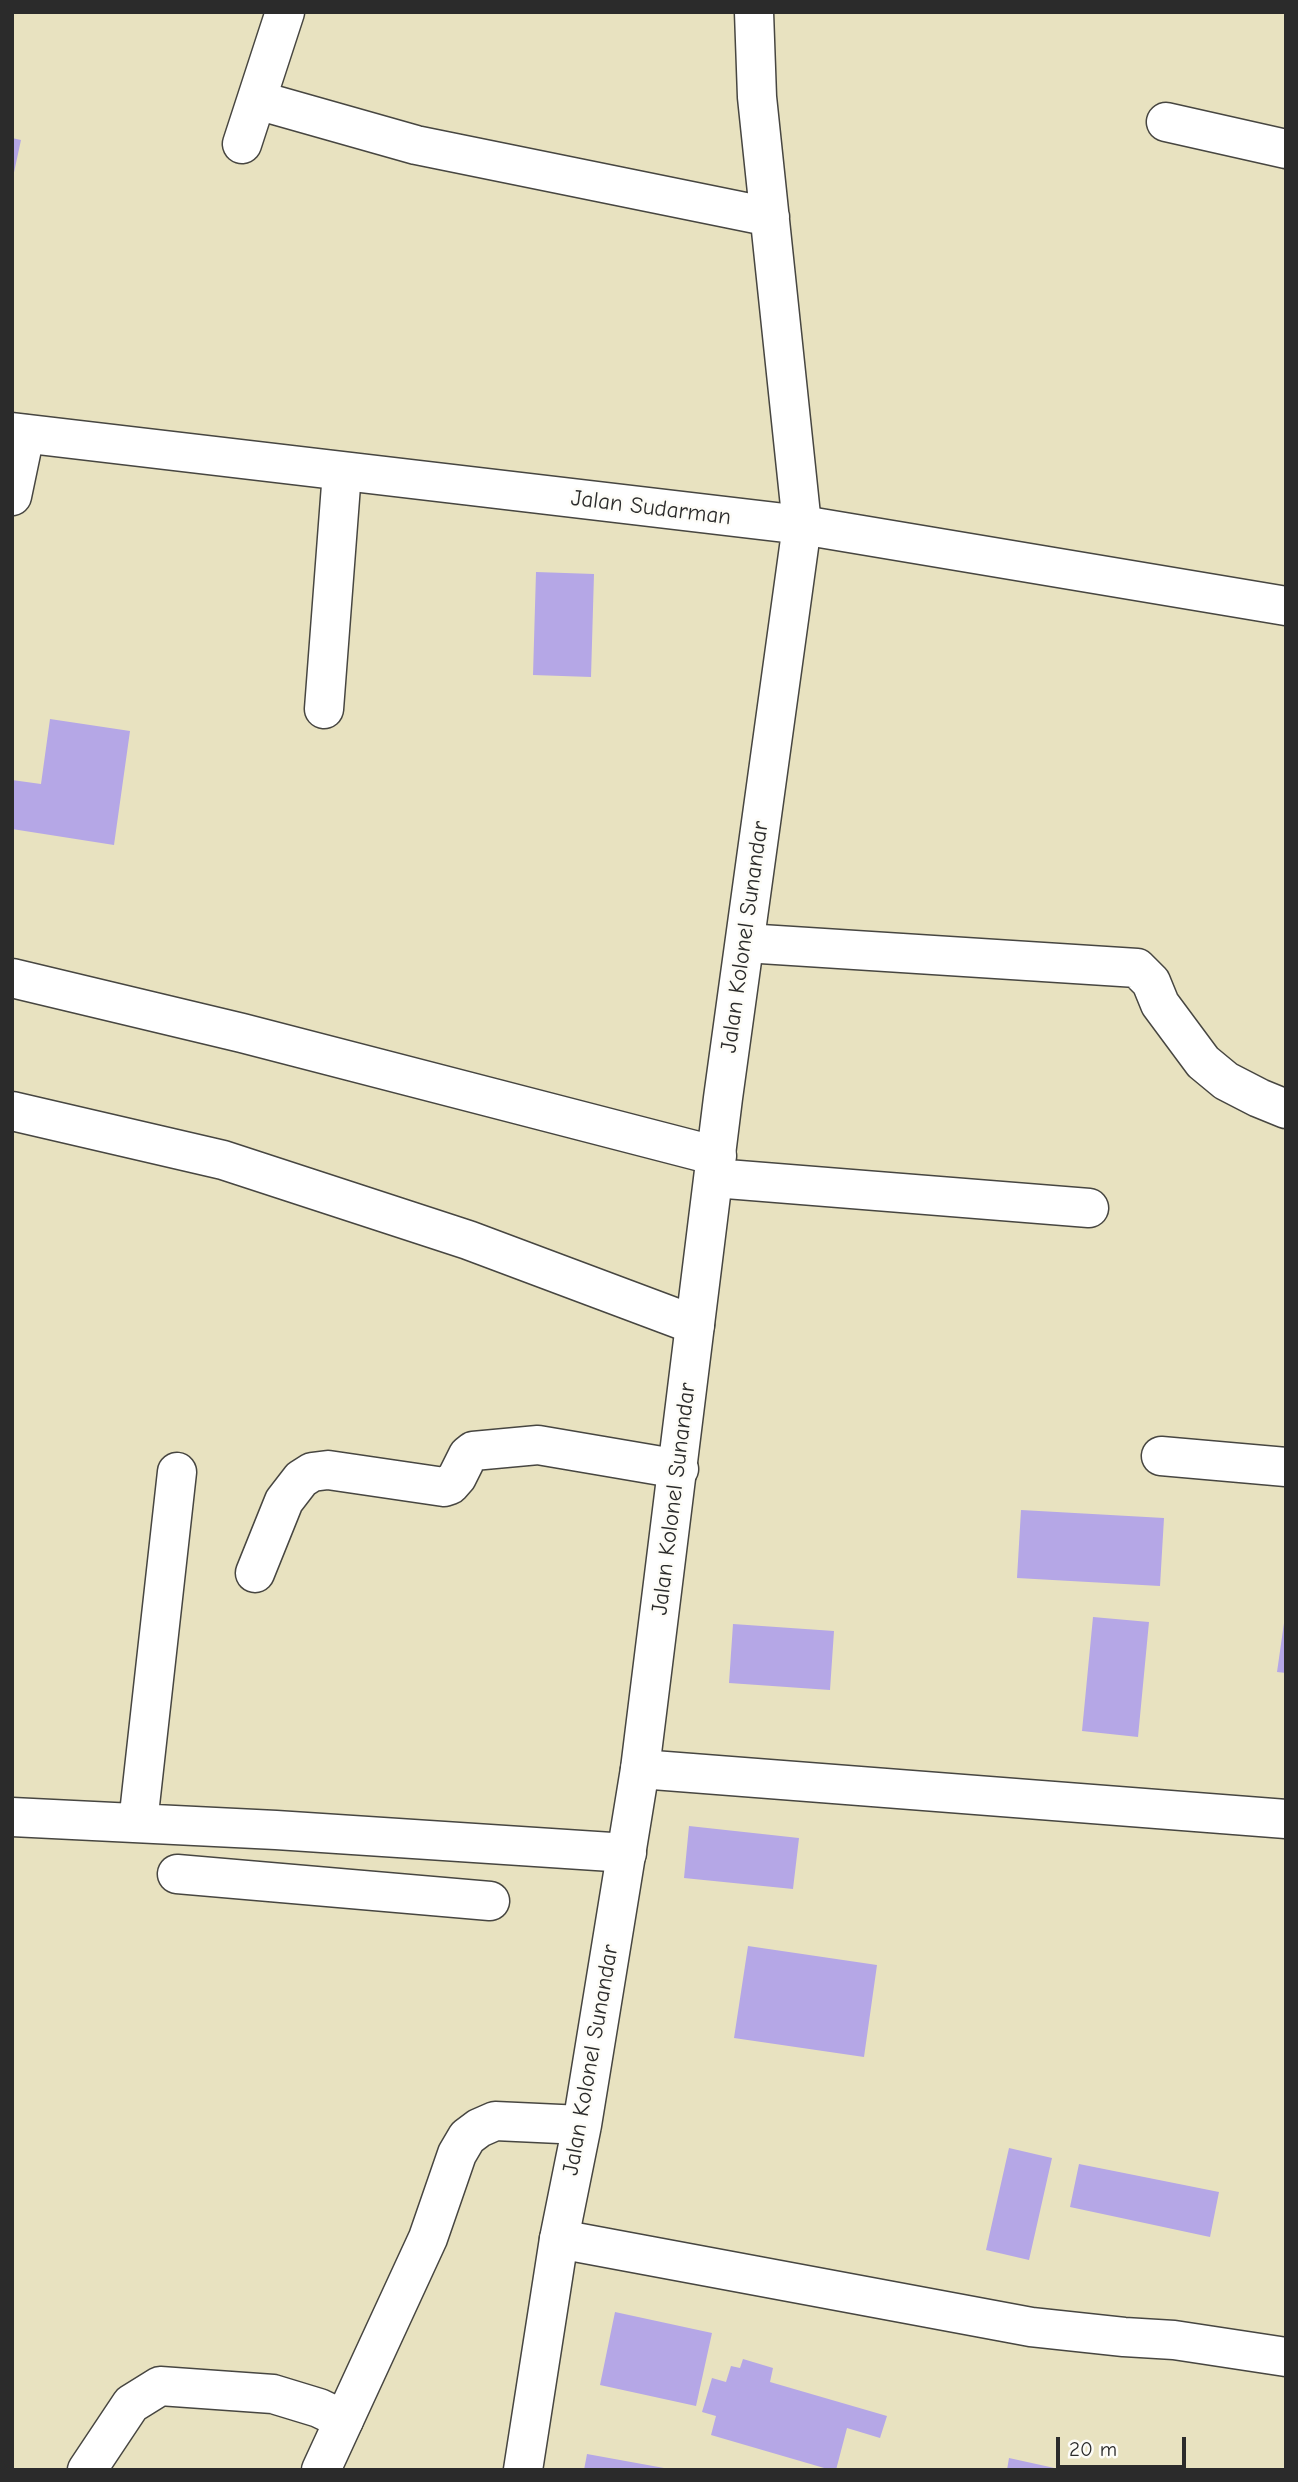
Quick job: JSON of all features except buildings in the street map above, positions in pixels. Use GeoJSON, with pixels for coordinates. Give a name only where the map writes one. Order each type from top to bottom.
{"type":"FeatureCollection","features":[{"type":"Feature","properties":{"kind":"street"},"geometry":{"type":"LineString","coordinates":[[242,144],[285,12]]}},
{"type":"Feature","properties":{"kind":"street","name":"Jalan Kolonel Sunandar"},"geometry":{"type":"LineString","coordinates":[[523,2470],[559,2239],[582,2125],[640,1769],[715,1167],[802,525],[757,97],[754,12]]}},
{"type":"Feature","properties":{"kind":"street"},"geometry":{"type":"LineString","coordinates":[[257,100],[416,145],[770,217]]}},
{"type":"Feature","properties":{"kind":"street"},"geometry":{"type":"LineString","coordinates":[[1166,122],[1286,149]]}},
{"type":"Feature","properties":{"kind":"street"},"geometry":{"type":"LineString","coordinates":[[12,496],[19,433]]}},
{"type":"Feature","properties":{"kind":"street","name":"Jalan Sudarman"},"geometry":{"type":"LineString","coordinates":[[19,433],[802,525],[1286,606]]}},
{"type":"Feature","properties":{"kind":"street"},"geometry":{"type":"LineString","coordinates":[[324,709],[342,472]]}},
{"type":"Feature","properties":{"kind":"street"},"geometry":{"type":"LineString","coordinates":[[745,943],[1137,968],[1151,982],[1160,1004],[1203,1062],[1226,1081],[1286,1108]]}},
{"type":"Feature","properties":{"kind":"street"},"geometry":{"type":"LineString","coordinates":[[12,978],[242,1033],[715,1167],[1089,1208]]}},
{"type":"Feature","properties":{"kind":"street"},"geometry":{"type":"LineString","coordinates":[[12,1111],[223,1160],[468,1240],[695,1325]]}},
{"type":"Feature","properties":{"kind":"street"},"geometry":{"type":"LineString","coordinates":[[255,1573],[284,1501],[301,1479],[312,1472],[328,1470],[444,1487],[457,1477],[468,1455],[473,1451],[538,1445],[678,1469]]}},
{"type":"Feature","properties":{"kind":"street"},"geometry":{"type":"LineString","coordinates":[[1161,1456],[1286,1466]]}},
{"type":"Feature","properties":{"kind":"street"},"geometry":{"type":"LineString","coordinates":[[138,1823],[177,1472]]}},
{"type":"Feature","properties":{"kind":"street"},"geometry":{"type":"LineString","coordinates":[[640,1769],[1286,1819]]}},
{"type":"Feature","properties":{"kind":"street"},"geometry":{"type":"LineString","coordinates":[[12,1817],[247,1828],[627,1853]]}},
{"type":"Feature","properties":{"kind":"street"},"geometry":{"type":"LineString","coordinates":[[245,1879],[247,1828]]}},
{"type":"Feature","properties":{"kind":"street"},"geometry":{"type":"LineString","coordinates":[[177,1874],[490,1901]]}},
{"type":"Feature","properties":{"kind":"street"},"geometry":{"type":"LineString","coordinates":[[321,2470],[428,2238],[457,2154],[467,2137],[495,2121],[582,2125]]}},
{"type":"Feature","properties":{"kind":"street"},"geometry":{"type":"LineString","coordinates":[[559,2239],[1031,2327],[1174,2340],[1286,2357]]}},
{"type":"Feature","properties":{"kind":"street"},"geometry":{"type":"LineString","coordinates":[[87,2470],[131,2404],[160,2386],[273,2394],[319,2408],[344,2420]]}}]}
